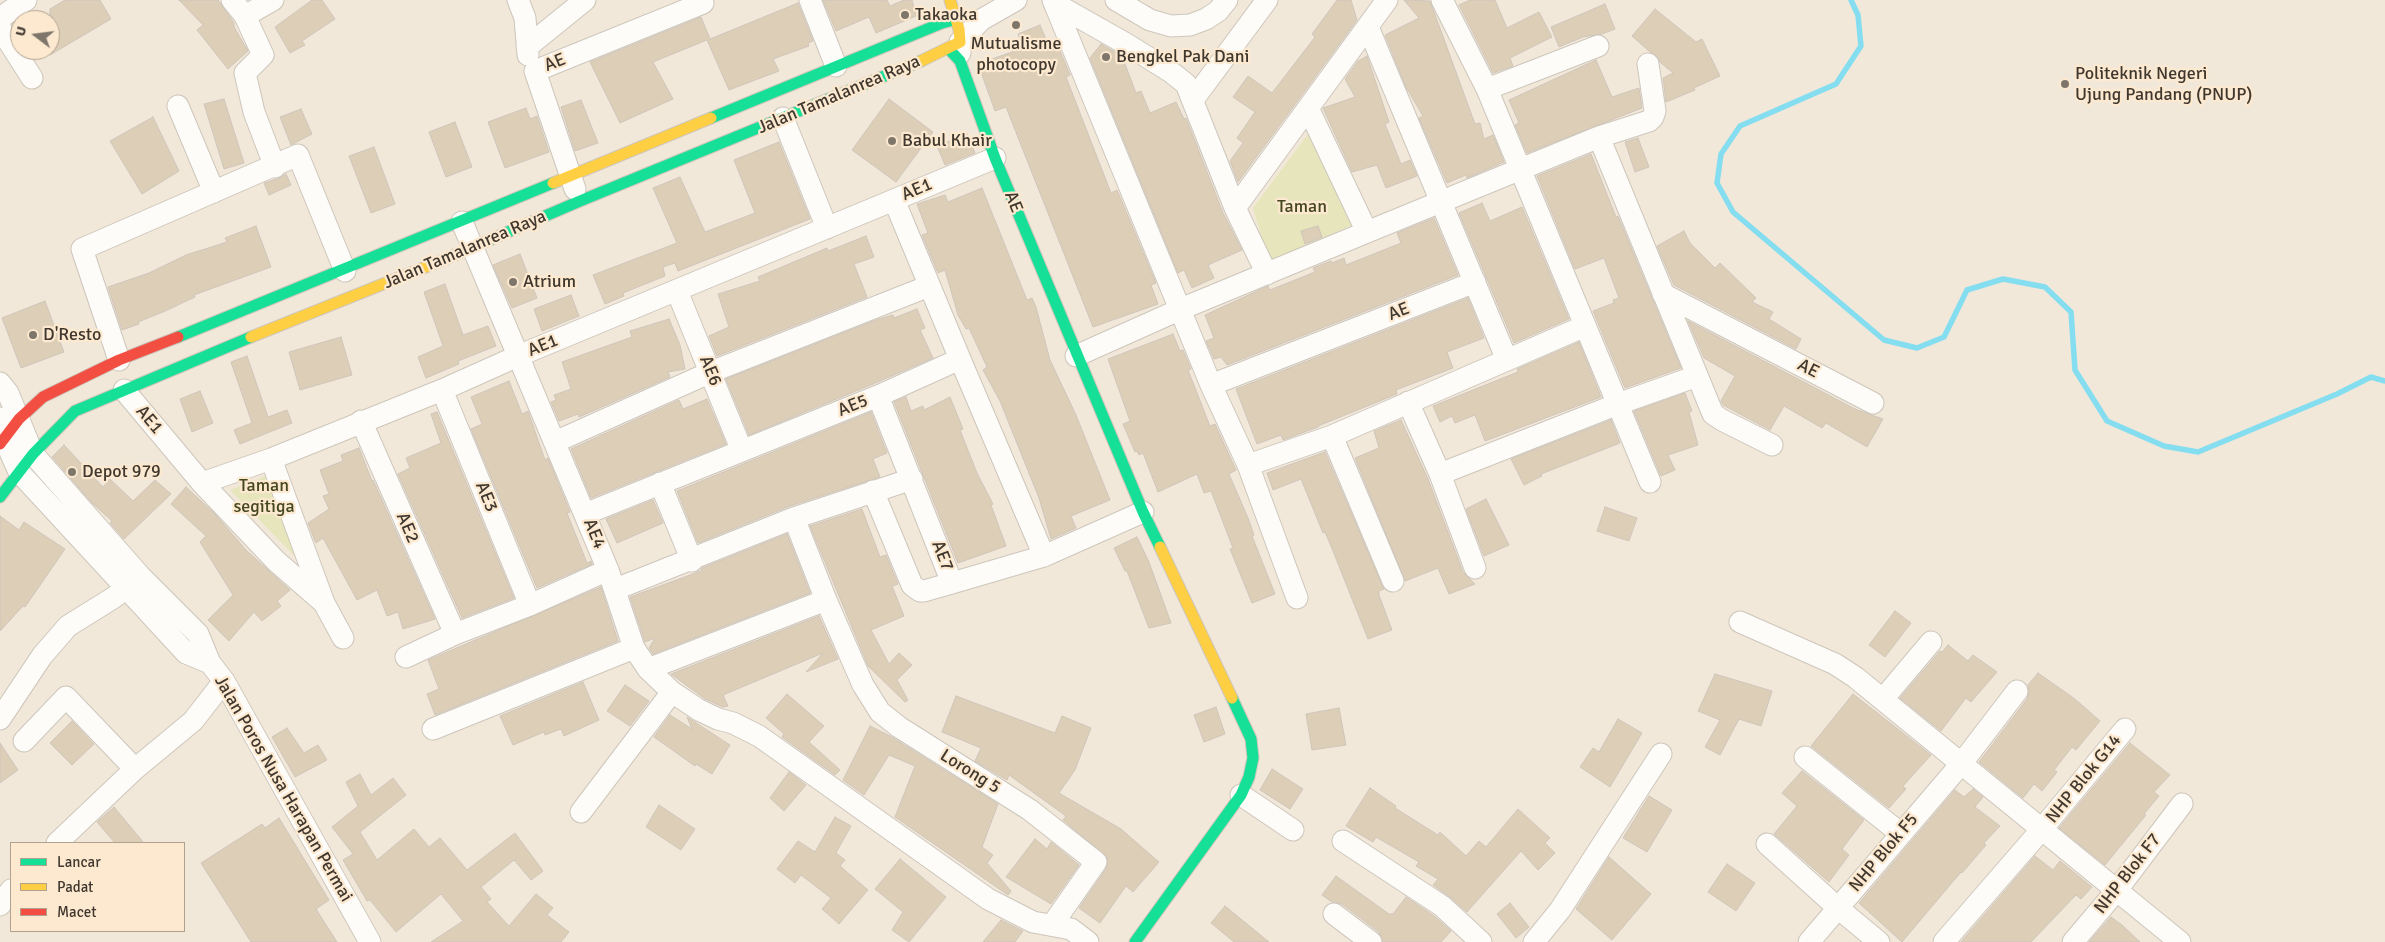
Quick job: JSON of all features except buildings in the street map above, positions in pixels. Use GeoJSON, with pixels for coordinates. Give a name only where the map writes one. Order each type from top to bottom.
{"type":"FeatureCollection","features":[{"type":"Feature","properties":{"kind":"main road","name":"Jalan Tamalanrea Raya"},"geometry":{"type":"LineString","coordinates":[[6,430],[43,397],[119,360],[160,346],[345,271],[836,66],[950,31]]}},
{"type":"Feature","properties":{"kind":"main road","name":"Jalan Tamalanrea Raya"},"geometry":{"type":"LineString","coordinates":[[0,498],[33,454],[75,411],[474,248],[580,201],[783,118],[950,31]]}},
{"type":"Feature","properties":{"kind":"main road","name":"AE"},"geometry":{"type":"LineString","coordinates":[[950,31],[995,158],[1076,356],[1143,512],[1251,739],[1253,758],[1249,776],[1241,795],[1135,942]]}},
{"type":"Feature","properties":{"kind":"street"},"geometry":{"type":"LineString","coordinates":[[0,18],[26,0]]}},
{"type":"Feature","properties":{"kind":"street"},"geometry":{"type":"LineString","coordinates":[[273,0],[239,8],[262,55],[245,73],[248,91],[275,167]]}},
{"type":"Feature","properties":{"kind":"street"},"geometry":{"type":"LineString","coordinates":[[518,0],[526,18],[527,47],[534,71]]}},
{"type":"Feature","properties":{"kind":"street"},"geometry":{"type":"LineString","coordinates":[[527,47],[585,0]]}},
{"type":"Feature","properties":{"kind":"street"},"geometry":{"type":"LineString","coordinates":[[810,0],[836,66]]}},
{"type":"Feature","properties":{"kind":"street"},"geometry":{"type":"LineString","coordinates":[[950,31],[981,20],[1016,0]]}},
{"type":"Feature","properties":{"kind":"street"},"geometry":{"type":"LineString","coordinates":[[1116,0],[1150,20],[1171,26],[1190,25],[1206,18],[1218,11],[1227,0]]}},
{"type":"Feature","properties":{"kind":"street"},"geometry":{"type":"LineString","coordinates":[[1193,100],[1267,0]]}},
{"type":"Feature","properties":{"kind":"street"},"geometry":{"type":"LineString","coordinates":[[1235,208],[1387,0]]}},
{"type":"Feature","properties":{"kind":"street"},"geometry":{"type":"LineString","coordinates":[[1442,0],[1487,89],[1650,482]]}},
{"type":"Feature","properties":{"kind":"street"},"geometry":{"type":"LineString","coordinates":[[1054,1],[1171,72],[1186,84],[1235,208],[1267,274]]}},
{"type":"Feature","properties":{"kind":"street"},"geometry":{"type":"LineString","coordinates":[[1054,1],[1211,385],[1248,465],[1297,598]]}},
{"type":"Feature","properties":{"kind":"street","name":"AE"},"geometry":{"type":"LineString","coordinates":[[580,201],[534,71],[702,2]]}},
{"type":"Feature","properties":{"kind":"street"},"geometry":{"type":"LineString","coordinates":[[1368,27],[1507,360]]}},
{"type":"Feature","properties":{"kind":"street"},"geometry":{"type":"LineString","coordinates":[[0,28],[32,78]]}},
{"type":"Feature","properties":{"kind":"street"},"geometry":{"type":"LineString","coordinates":[[1487,89],[1598,46]]}},
{"type":"Feature","properties":{"kind":"street"},"geometry":{"type":"LineString","coordinates":[[1076,356],[1181,309],[1367,232],[1521,171],[1599,137],[1649,121],[1653,117],[1655,110],[1648,64]]}},
{"type":"Feature","properties":{"kind":"street"},"geometry":{"type":"LineString","coordinates":[[178,106],[214,192]]}},
{"type":"Feature","properties":{"kind":"street"},"geometry":{"type":"LineString","coordinates":[[1308,108],[1367,232]]}},
{"type":"Feature","properties":{"kind":"street"},"geometry":{"type":"LineString","coordinates":[[783,118],[828,228]]}},
{"type":"Feature","properties":{"kind":"street"},"geometry":{"type":"LineString","coordinates":[[1599,137],[1697,376],[1716,417],[1772,445]]}},
{"type":"Feature","properties":{"kind":"street"},"geometry":{"type":"LineString","coordinates":[[119,360],[82,249],[298,156],[345,271]]}},
{"type":"Feature","properties":{"kind":"street","name":"AE1"},"geometry":{"type":"LineString","coordinates":[[124,390],[202,483],[270,459],[442,390],[518,356],[995,158]]}},
{"type":"Feature","properties":{"kind":"street"},"geometry":{"type":"LineString","coordinates":[[894,200],[1044,556]]}},
{"type":"Feature","properties":{"kind":"street","name":"AE4"},"geometry":{"type":"LineString","coordinates":[[462,222],[586,514],[616,590],[634,648],[648,669],[672,692],[699,710],[718,719],[733,722],[760,736],[988,899],[1023,918],[1071,929],[1088,942]]}},
{"type":"Feature","properties":{"kind":"street","name":"AE"},"geometry":{"type":"LineString","coordinates":[[1211,385],[1475,282]]}},
{"type":"Feature","properties":{"kind":"street"},"geometry":{"type":"LineString","coordinates":[[555,442],[711,372],[929,286]]}},
{"type":"Feature","properties":{"kind":"street","name":"AE6"},"geometry":{"type":"LineString","coordinates":[[677,291],[742,451]]}},
{"type":"Feature","properties":{"kind":"street","name":"AE"},"geometry":{"type":"LineString","coordinates":[[1664,294],[1873,403]]}},
{"type":"Feature","properties":{"kind":"street"},"geometry":{"type":"LineString","coordinates":[[1248,465],[1332,436],[1585,326]]}},
{"type":"Feature","properties":{"kind":"street","name":"AE5"},"geometry":{"type":"LineString","coordinates":[[586,514],[878,396],[960,359]]}},
{"type":"Feature","properties":{"kind":"street"},"geometry":{"type":"LineString","coordinates":[[1440,474],[1618,404],[1697,376]]}},
{"type":"Feature","properties":{"kind":"street"},"geometry":{"type":"LineString","coordinates":[[0,383],[8,393],[6,430],[33,454],[134,583],[68,626],[42,656],[0,719]]}},
{"type":"Feature","properties":{"kind":"street","name":"AE3"},"geometry":{"type":"LineString","coordinates":[[442,390],[530,605]]}},
{"type":"Feature","properties":{"kind":"street","name":"AE7"},"geometry":{"type":"LineString","coordinates":[[878,396],[952,583],[1044,556],[1143,512]]}},
{"type":"Feature","properties":{"kind":"street"},"geometry":{"type":"LineString","coordinates":[[1408,402],[1440,474],[1474,568]]}},
{"type":"Feature","properties":{"kind":"street","name":"AE2"},"geometry":{"type":"LineString","coordinates":[[361,421],[455,634]]}},
{"type":"Feature","properties":{"kind":"street","name":"Jalan Poros Nusa Harapan Permai"},"geometry":{"type":"LineString","coordinates":[[6,430],[19,472],[134,583],[186,653],[210,663],[224,682],[370,942]]}},
{"type":"Feature","properties":{"kind":"street"},"geometry":{"type":"LineString","coordinates":[[1332,436],[1393,581]]}},
{"type":"Feature","properties":{"kind":"street"},"geometry":{"type":"LineString","coordinates":[[270,459],[324,603],[343,638]]}},
{"type":"Feature","properties":{"kind":"street"},"geometry":{"type":"LineString","coordinates":[[616,590],[692,561],[794,518],[912,479]]}},
{"type":"Feature","properties":{"kind":"street"},"geometry":{"type":"LineString","coordinates":[[202,483],[276,560],[324,603]]}},
{"type":"Feature","properties":{"kind":"street"},"geometry":{"type":"LineString","coordinates":[[660,484],[692,561]]}},
{"type":"Feature","properties":{"kind":"street"},"geometry":{"type":"LineString","coordinates":[[873,491],[912,585],[920,591],[924,591],[952,583]]}},
{"type":"Feature","properties":{"kind":"street"},"geometry":{"type":"LineString","coordinates":[[648,669],[826,600],[794,518]]}},
{"type":"Feature","properties":{"kind":"street"},"geometry":{"type":"LineString","coordinates":[[406,657],[455,634],[530,605],[608,570]]}},
{"type":"Feature","properties":{"kind":"street","name":"Lorong 5"},"geometry":{"type":"LineString","coordinates":[[826,600],[863,685],[880,712],[899,727],[1030,810],[1096,862],[1052,925]]}},
{"type":"Feature","properties":{"kind":"street"},"geometry":{"type":"LineString","coordinates":[[1740,622],[1835,664],[1883,699],[1960,764],[2180,942]]}},
{"type":"Feature","properties":{"kind":"street"},"geometry":{"type":"LineString","coordinates":[[1883,699],[1931,642]]}},
{"type":"Feature","properties":{"kind":"street"},"geometry":{"type":"LineString","coordinates":[[433,729],[634,648]]}},
{"type":"Feature","properties":{"kind":"street"},"geometry":{"type":"LineString","coordinates":[[57,842],[135,768],[193,720],[224,682]]}},
{"type":"Feature","properties":{"kind":"street","name":"NHP Blok F5"},"geometry":{"type":"LineString","coordinates":[[1809,942],[1960,764],[2017,691]]}},
{"type":"Feature","properties":{"kind":"street"},"geometry":{"type":"LineString","coordinates":[[581,812],[672,692]]}},
{"type":"Feature","properties":{"kind":"street"},"geometry":{"type":"LineString","coordinates":[[24,741],[66,697],[135,768]]}},
{"type":"Feature","properties":{"kind":"street","name":"NHP Blok G14"},"geometry":{"type":"LineString","coordinates":[[2042,829],[2125,729]]}},
{"type":"Feature","properties":{"kind":"street"},"geometry":{"type":"LineString","coordinates":[[1534,942],[1560,910],[1661,754]]}},
{"type":"Feature","properties":{"kind":"street"},"geometry":{"type":"LineString","coordinates":[[1805,757],[1900,834]]}},
{"type":"Feature","properties":{"kind":"street"},"geometry":{"type":"LineString","coordinates":[[1241,795],[1293,830]]}},
{"type":"Feature","properties":{"kind":"street","name":"NHP Blok F7"},"geometry":{"type":"LineString","coordinates":[[2073,942],[2117,890],[2182,804]]}},
{"type":"Feature","properties":{"kind":"street"},"geometry":{"type":"LineString","coordinates":[[1944,942],[2042,829]]}},
{"type":"Feature","properties":{"kind":"street"},"geometry":{"type":"LineString","coordinates":[[1344,841],[1442,906],[1482,942]]}},
{"type":"Feature","properties":{"kind":"street"},"geometry":{"type":"LineString","coordinates":[[1767,844],[1879,942]]}},
{"type":"Feature","properties":{"kind":"street"},"geometry":{"type":"LineString","coordinates":[[0,906],[10,891]]}},
{"type":"Feature","properties":{"kind":"street"},"geometry":{"type":"LineString","coordinates":[[1334,914],[1371,942]]}},
{"type":"Feature","properties":{"kind":"green space","name":"Taman"},"geometry":{"type":"Polygon","coordinates":[[[1311,130],[1352,225],[1269,263],[1253,208],[1311,130]]]}},
{"type":"Feature","properties":{"kind":"green space","name":"Taman segitiga"},"geometry":{"type":"Polygon","coordinates":[[[276,472],[313,575],[230,490],[276,472]]]}},
{"type":"Feature","properties":{"kind":"waterway"},"geometry":{"type":"LineString","coordinates":[[1851,0],[1858,15],[1861,46],[1836,84],[1740,126],[1721,154],[1717,183],[1733,212],[1884,340],[1917,348],[1944,337],[1967,290],[2003,279],[2045,287],[2071,312],[2075,370],[2107,421],[2164,446],[2198,452],[2337,394],[2371,377],[2385,381]]}},
{"type":"Feature","properties":{"kind":"traffic: fast"},"geometry":{"type":"LineString","coordinates":[[711,118],[942,23],[957,19]]}},
{"type":"Feature","properties":{"kind":"traffic: fast"},"geometry":{"type":"LineString","coordinates":[[949,49],[960,61],[995,158],[1143,512],[1160,547]]}},
{"type":"Feature","properties":{"kind":"traffic: fast"},"geometry":{"type":"LineString","coordinates":[[438,262],[580,201],[921,61]]}},
{"type":"Feature","properties":{"kind":"traffic: fast"},"geometry":{"type":"LineString","coordinates":[[178,337],[553,183]]}},
{"type":"Feature","properties":{"kind":"traffic: fast"},"geometry":{"type":"LineString","coordinates":[[0,497],[33,454],[75,411],[251,337]]}},
{"type":"Feature","properties":{"kind":"traffic: fast"},"geometry":{"type":"LineString","coordinates":[[1135,942],[1241,795],[1249,777],[1253,758],[1251,739],[1232,698]]}},
{"type":"Feature","properties":{"kind":"traffic: slow"},"geometry":{"type":"LineString","coordinates":[[921,61],[960,42],[959,29],[950,0]]}},
{"type":"Feature","properties":{"kind":"traffic: slow"},"geometry":{"type":"LineString","coordinates":[[553,183],[711,118]]}},
{"type":"Feature","properties":{"kind":"traffic: slow"},"geometry":{"type":"LineString","coordinates":[[251,337],[438,262]]}},
{"type":"Feature","properties":{"kind":"traffic: slow"},"geometry":{"type":"LineString","coordinates":[[1160,547],[1232,698]]}},
{"type":"Feature","properties":{"kind":"traffic: jam"},"geometry":{"type":"LineString","coordinates":[[0,444],[19,419],[43,397],[119,360],[178,337]]}},
{"type":"Feature","properties":{"kind":"place","name":"Takaoka"},"geometry":{"type":"Point","coordinates":[905,15]}},
{"type":"Feature","properties":{"kind":"place","name":"Mutualisme photocopy"},"geometry":{"type":"Point","coordinates":[1016,25]}},
{"type":"Feature","properties":{"kind":"place","name":"Bengkel Pak Dani"},"geometry":{"type":"Point","coordinates":[1106,57]}},
{"type":"Feature","properties":{"kind":"place","name":"Politeknik Negeri Ujung Pandang (PNUP)"},"geometry":{"type":"Point","coordinates":[2065,84]}},
{"type":"Feature","properties":{"kind":"place","name":"Babul Khair"},"geometry":{"type":"Point","coordinates":[892,141]}},
{"type":"Feature","properties":{"kind":"place","name":"Atrium"},"geometry":{"type":"Point","coordinates":[513,282]}},
{"type":"Feature","properties":{"kind":"place","name":"D'Resto"},"geometry":{"type":"Point","coordinates":[33,335]}},
{"type":"Feature","properties":{"kind":"place","name":"Depot 979"},"geometry":{"type":"Point","coordinates":[72,472]}}]}
